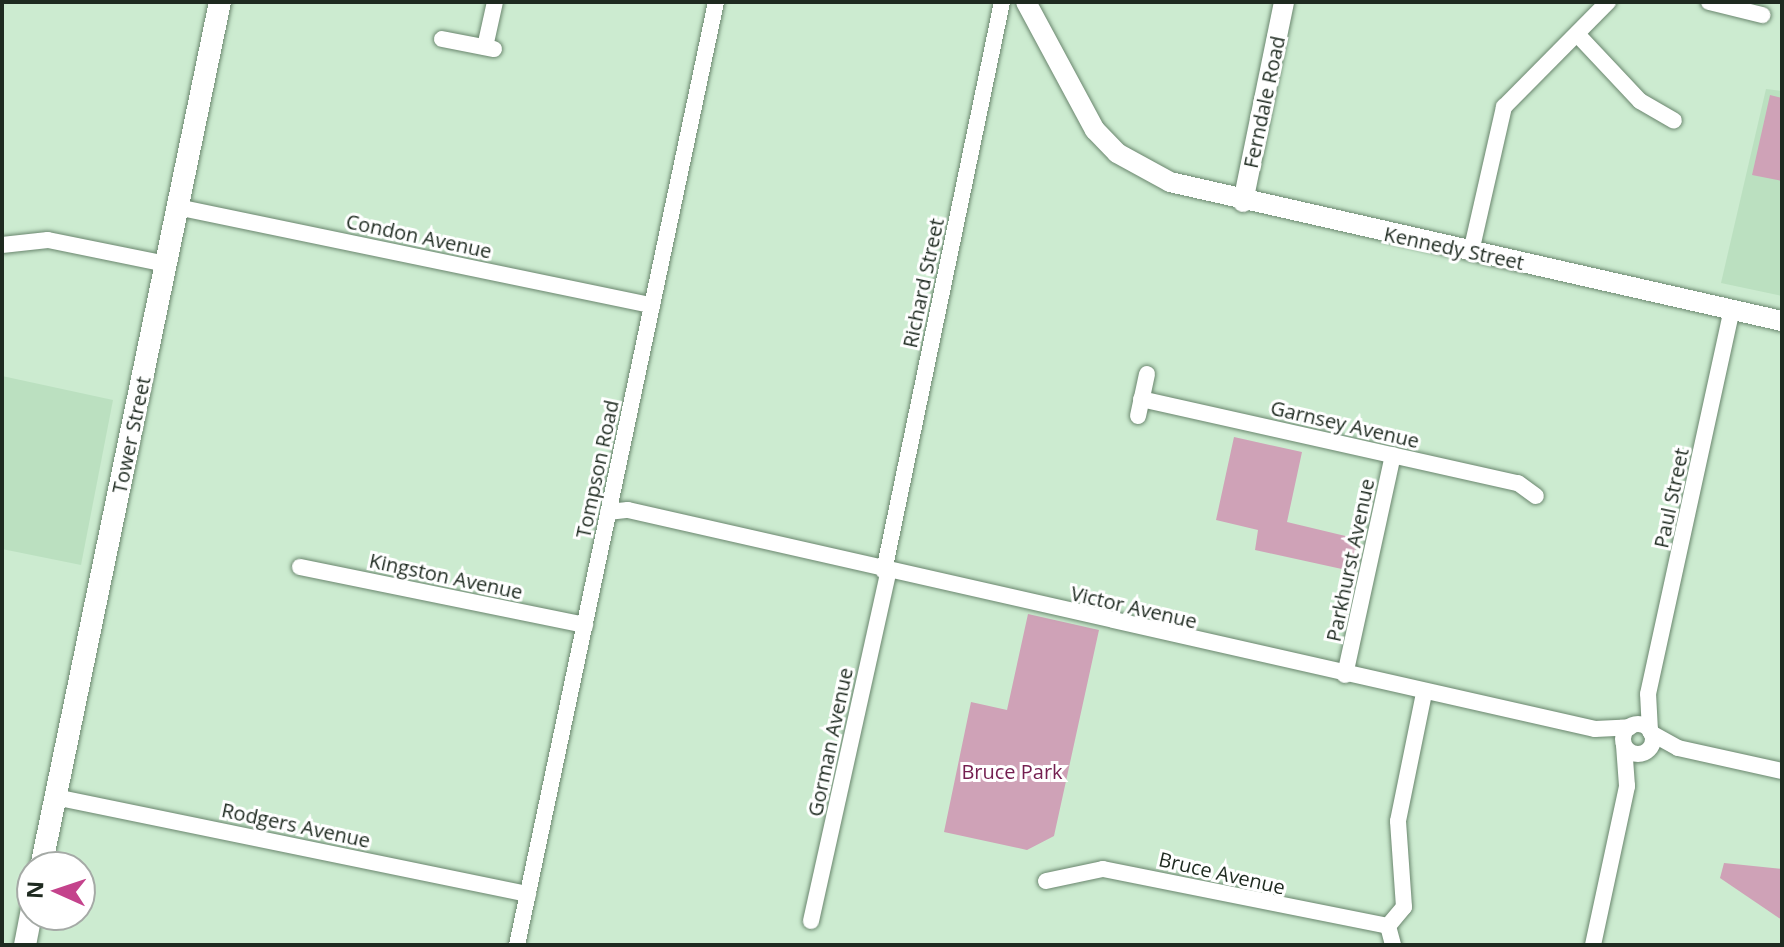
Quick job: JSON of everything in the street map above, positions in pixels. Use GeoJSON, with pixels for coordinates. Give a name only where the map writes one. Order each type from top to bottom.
{"type":"FeatureCollection","features":[{"type":"Feature","properties":{"kind":"main road","name":"Tower Street"},"geometry":{"type":"LineString","coordinates":[[44,851],[220,2]]}},
{"type":"Feature","properties":{"kind":"street"},"geometry":{"type":"LineString","coordinates":[[442,39],[490,48],[495,2]]}},
{"type":"Feature","properties":{"kind":"street","name":"Tompson Road"},"geometry":{"type":"LineString","coordinates":[[517,945],[716,2]]}},
{"type":"Feature","properties":{"kind":"street","name":"Richard Street"},"geometry":{"type":"LineString","coordinates":[[886,572],[1002,2]]}},
{"type":"Feature","properties":{"kind":"street","name":"Kennedy Street"},"geometry":{"type":"LineString","coordinates":[[1026,2],[1069,78],[1132,158],[1170,182],[1243,202],[1782,321]]}},
{"type":"Feature","properties":{"kind":"street","name":"Ferndale Road"},"geometry":{"type":"LineString","coordinates":[[1243,202],[1284,2]]}},
{"type":"Feature","properties":{"kind":"street"},"geometry":{"type":"LineString","coordinates":[[1471,252],[1504,107],[1608,2]]}},
{"type":"Feature","properties":{"kind":"street"},"geometry":{"type":"LineString","coordinates":[[1709,2],[1762,15]]}},
{"type":"Feature","properties":{"kind":"street"},"geometry":{"type":"LineString","coordinates":[[1577,34],[1640,101],[1674,121]]}},
{"type":"Feature","properties":{"kind":"street","name":"Condon Avenue"},"geometry":{"type":"LineString","coordinates":[[177,207],[652,305]]}},
{"type":"Feature","properties":{"kind":"street"},"geometry":{"type":"LineString","coordinates":[[2,245],[48,240],[166,264]]}},
{"type":"Feature","properties":{"kind":"street","name":"Paul Street"},"geometry":{"type":"LineString","coordinates":[[1645,752],[1650,732],[1648,694],[1732,309]]}},
{"type":"Feature","properties":{"kind":"street","name":"Garnsey Avenue"},"geometry":{"type":"LineString","coordinates":[[1147,374],[1140,407],[1393,455],[1518,483],[1536,496]]}},
{"type":"Feature","properties":{"kind":"street","name":"Parkhurst Avenue"},"geometry":{"type":"LineString","coordinates":[[1345,675],[1393,455]]}},
{"type":"Feature","properties":{"kind":"street","name":"Victor Avenue"},"geometry":{"type":"LineString","coordinates":[[608,512],[646,525],[664,523],[1595,729],[1645,752]]}},
{"type":"Feature","properties":{"kind":"street","name":"Kingston Avenue"},"geometry":{"type":"LineString","coordinates":[[300,567],[585,625]]}},
{"type":"Feature","properties":{"kind":"street","name":"Gorman Avenue"},"geometry":{"type":"LineString","coordinates":[[811,921],[886,572]]}},
{"type":"Feature","properties":{"kind":"street"},"geometry":{"type":"LineString","coordinates":[[1393,945],[1388,926],[1404,907],[1399,811],[1424,693]]}},
{"type":"Feature","properties":{"kind":"street","name":"Paul Street"},"geometry":{"type":"LineString","coordinates":[[1624,744],[1648,694]]}},
{"type":"Feature","properties":{"kind":"street","name":"Victor Avenue"},"geometry":{"type":"LineString","coordinates":[[1595,729],[1631,726],[1650,732]]}},
{"type":"Feature","properties":{"kind":"street"},"geometry":{"type":"LineString","coordinates":[[1650,732],[1678,748],[1782,771]]}},
{"type":"Feature","properties":{"kind":"street"},"geometry":{"type":"LineString","coordinates":[[1624,744],[1627,786]]}},
{"type":"Feature","properties":{"kind":"street"},"geometry":{"type":"LineString","coordinates":[[1593,945],[1627,786],[1645,752],[1678,748]]}},
{"type":"Feature","properties":{"kind":"street","name":"Rodgers Avenue"},"geometry":{"type":"LineString","coordinates":[[55,797],[528,894]]}},
{"type":"Feature","properties":{"kind":"street","name":"Bruce Avenue"},"geometry":{"type":"LineString","coordinates":[[1046,881],[1103,869],[1388,926]]}},
{"type":"Feature","properties":{"kind":"shaded area"},"geometry":{"type":"Polygon","coordinates":[[[1766,89],[1782,91],[1782,296],[1721,283],[1766,89]]]}},
{"type":"Feature","properties":{"kind":"shaded area"},"geometry":{"type":"Polygon","coordinates":[[[2,376],[113,400],[81,565],[2,549],[2,376]]]}},
{"type":"Feature","properties":{"kind":"green space"},"geometry":{"type":"Polygon","coordinates":[[[1770,95],[1782,98],[1782,181],[1752,175],[1770,95]]]}},
{"type":"Feature","properties":{"kind":"green space"},"geometry":{"type":"Polygon","coordinates":[[[1234,437],[1302,452],[1287,522],[1358,539],[1351,571],[1255,550],[1258,530],[1216,520],[1234,437]]]}},
{"type":"Feature","properties":{"kind":"green space","name":"Bruce Park"},"geometry":{"type":"Polygon","coordinates":[[[1028,614],[1099,630],[1054,836],[1027,850],[944,832],[971,702],[1007,710],[1028,614]]]}},
{"type":"Feature","properties":{"kind":"green space"},"geometry":{"type":"Polygon","coordinates":[[[1724,863],[1782,869],[1782,920],[1720,878],[1724,863]]]}}]}
